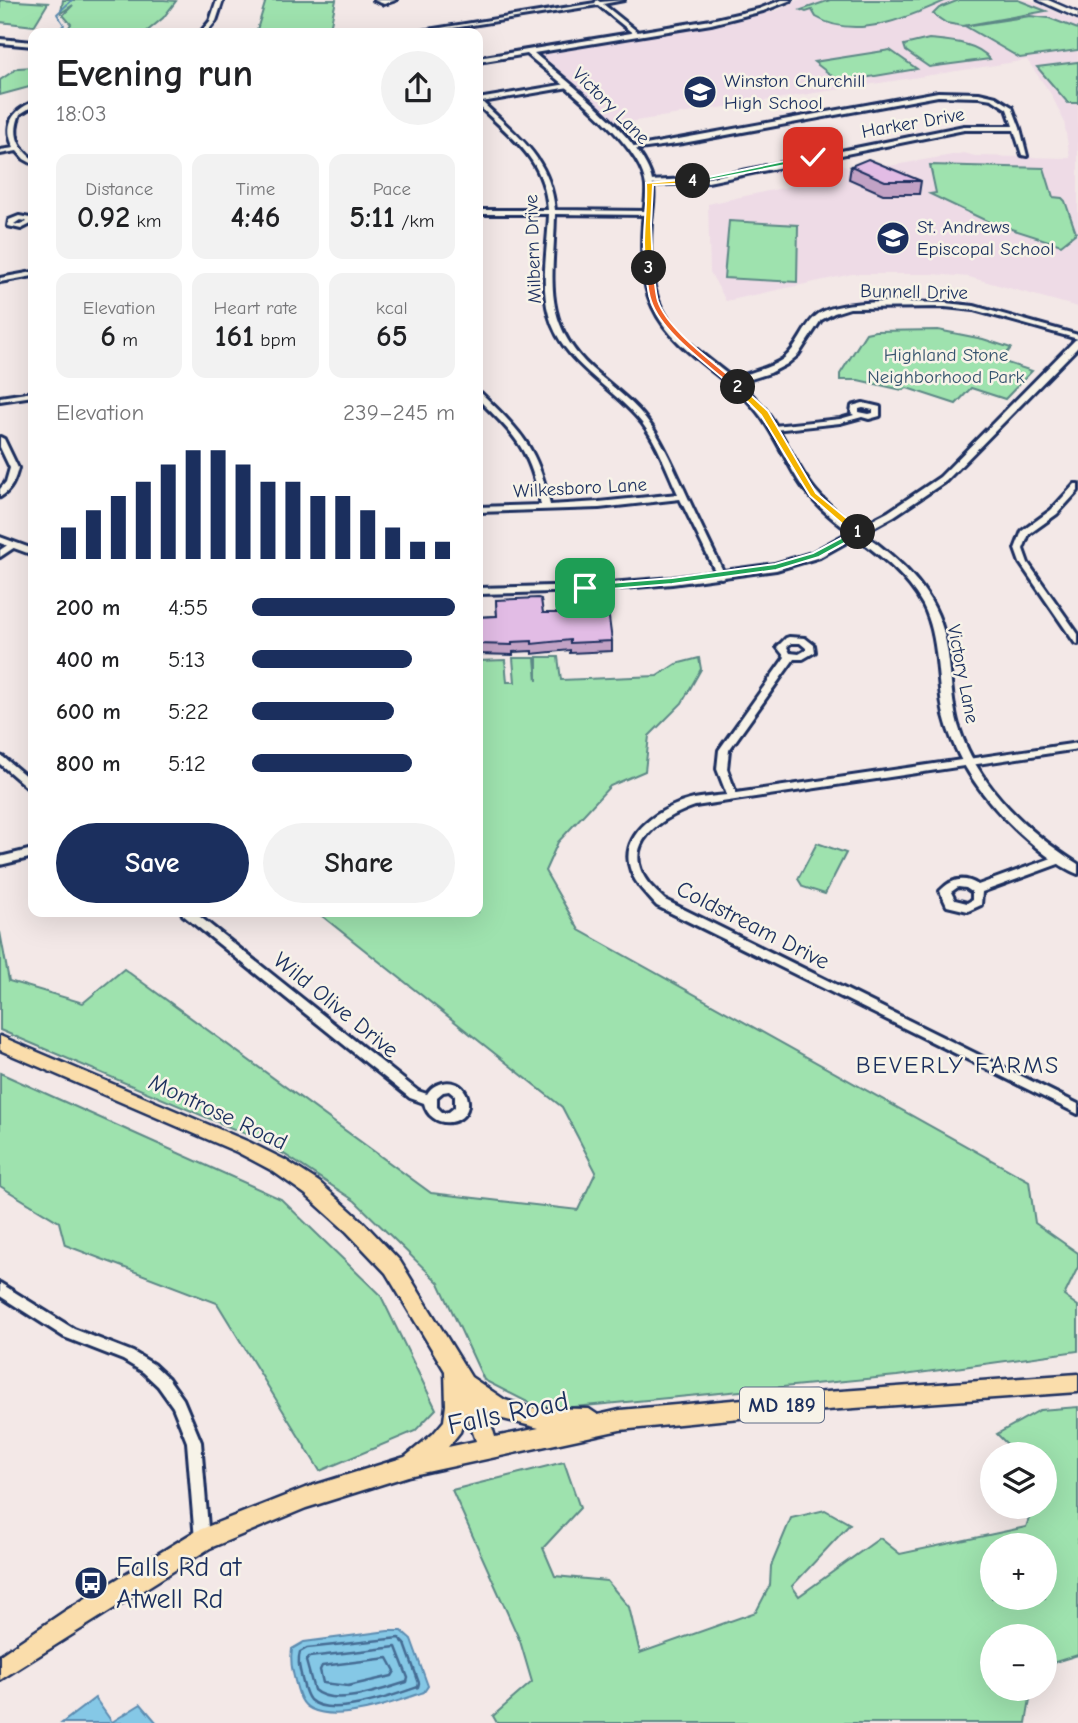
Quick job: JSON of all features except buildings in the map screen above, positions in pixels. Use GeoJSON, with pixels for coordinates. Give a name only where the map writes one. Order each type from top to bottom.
{"type":"FeatureCollection","features":[{"type":"Feature","properties":{"kind":"main road"},"geometry":{"type":"LineString","coordinates":[[1042,0],[1078,16]]}},
{"type":"Feature","properties":{"kind":"main road","name":"Montrose Road"},"geometry":{"type":"LineString","coordinates":[[0,1043],[243,1147],[278,1165],[312,1188],[354,1226],[393,1267],[472,1397],[488,1448]]}},
{"type":"Feature","properties":{"kind":"main road"},"geometry":{"type":"LineString","coordinates":[[459,1376],[499,1408],[531,1418],[620,1420]]}},
{"type":"Feature","properties":{"kind":"main road"},"geometry":{"type":"LineString","coordinates":[[408,1465],[444,1439],[456,1422],[459,1376]]}},
{"type":"Feature","properties":{"kind":"main road","name":"Falls Road"},"geometry":{"type":"LineString","coordinates":[[0,1669],[73,1619],[202,1540],[305,1498],[408,1465],[620,1420],[799,1403],[1078,1382]]}},
{"type":"Feature","properties":{"kind":"street"},"geometry":{"type":"LineString","coordinates":[[207,28],[213,21],[220,0]]}},
{"type":"Feature","properties":{"kind":"street"},"geometry":{"type":"LineString","coordinates":[[377,0],[393,0]]}},
{"type":"Feature","properties":{"kind":"street"},"geometry":{"type":"LineString","coordinates":[[442,28],[621,0]]}},
{"type":"Feature","properties":{"kind":"street"},"geometry":{"type":"LineString","coordinates":[[483,60],[739,16],[788,0]]}},
{"type":"Feature","properties":{"kind":"street"},"geometry":{"type":"LineString","coordinates":[[597,2],[637,34]]}},
{"type":"Feature","properties":{"kind":"street"},"geometry":{"type":"LineString","coordinates":[[0,41],[28,44]]}},
{"type":"Feature","properties":{"kind":"street","name":"Victory Lane"},"geometry":{"type":"LineString","coordinates":[[529,52],[632,148],[644,165],[649,183],[651,286],[660,312],[673,329],[765,413],[813,495],[902,567],[927,600],[938,631],[954,730],[971,762],[1006,813],[1035,840],[1078,870]]}},
{"type":"Feature","properties":{"kind":"street"},"geometry":{"type":"LineString","coordinates":[[483,101],[567,86]]}},
{"type":"Feature","properties":{"kind":"street"},"geometry":{"type":"LineString","coordinates":[[632,148],[949,93],[979,95],[1001,102],[1012,111],[1025,155]]}},
{"type":"Feature","properties":{"kind":"street","name":"Milbern Drive"},"geometry":{"type":"LineString","coordinates":[[483,107],[537,165],[548,188],[548,297],[553,321],[560,337],[573,353],[644,421],[662,450],[721,575]]}},
{"type":"Feature","properties":{"kind":"street"},"geometry":{"type":"LineString","coordinates":[[28,108],[15,117],[12,134],[17,149],[28,158]]}},
{"type":"Feature","properties":{"kind":"street","name":"Harker Drive"},"geometry":{"type":"LineString","coordinates":[[649,183],[708,180],[964,128],[1017,128]]}},
{"type":"Feature","properties":{"kind":"street"},"geometry":{"type":"LineString","coordinates":[[0,152],[17,149]]}},
{"type":"Feature","properties":{"kind":"street"},"geometry":{"type":"LineString","coordinates":[[483,212],[648,213]]}},
{"type":"Feature","properties":{"kind":"street"},"geometry":{"type":"LineString","coordinates":[[0,226],[10,225]]}},
{"type":"Feature","properties":{"kind":"street"},"geometry":{"type":"LineString","coordinates":[[0,280],[28,275]]}},
{"type":"Feature","properties":{"kind":"street","name":"Bunnell Drive"},"geometry":{"type":"LineString","coordinates":[[732,382],[785,362],[795,353],[818,318],[850,306],[945,305],[974,308],[1078,340]]}},
{"type":"Feature","properties":{"kind":"street"},"geometry":{"type":"LineString","coordinates":[[483,592],[585,588],[721,575],[797,561],[823,552],[859,533],[943,479],[1078,340]]}},
{"type":"Feature","properties":{"kind":"street"},"geometry":{"type":"LineString","coordinates":[[0,399],[28,395]]}},
{"type":"Feature","properties":{"kind":"street"},"geometry":{"type":"LineString","coordinates":[[483,399],[506,420],[528,448],[539,472],[546,507]]}},
{"type":"Feature","properties":{"kind":"street"},"geometry":{"type":"LineString","coordinates":[[774,428],[840,421],[859,416]]}},
{"type":"Feature","properties":{"kind":"street"},"geometry":{"type":"LineString","coordinates":[[0,439],[14,468],[10,482],[0,494]]}},
{"type":"Feature","properties":{"kind":"street"},"geometry":{"type":"LineString","coordinates":[[1078,486],[1054,512],[1025,533],[1018,549],[1024,563],[1078,641]]}},
{"type":"Feature","properties":{"kind":"street","name":"Wilkesboro Lane"},"geometry":{"type":"LineString","coordinates":[[483,510],[683,496]]}},
{"type":"Feature","properties":{"kind":"street"},"geometry":{"type":"LineString","coordinates":[[0,540],[28,550]]}},
{"type":"Feature","properties":{"kind":"street"},"geometry":{"type":"LineString","coordinates":[[0,554],[12,545]]}},
{"type":"Feature","properties":{"kind":"street"},"geometry":{"type":"LineString","coordinates":[[733,798],[722,769],[724,750],[791,656]]}},
{"type":"Feature","properties":{"kind":"street","name":"Coldstream Drive"},"geometry":{"type":"LineString","coordinates":[[1078,746],[681,807],[658,817],[643,830],[633,851],[636,874],[650,894],[675,911],[1078,1109]]}},
{"type":"Feature","properties":{"kind":"street"},"geometry":{"type":"LineString","coordinates":[[0,759],[28,783]]}},
{"type":"Feature","properties":{"kind":"street"},"geometry":{"type":"LineString","coordinates":[[0,861],[28,854]]}},
{"type":"Feature","properties":{"kind":"street"},"geometry":{"type":"LineString","coordinates":[[977,890],[1060,859]]}},
{"type":"Feature","properties":{"kind":"street","name":"Wild Olive Drive"},"geometry":{"type":"LineString","coordinates":[[193,917],[414,1095],[429,1099]]}},
{"type":"Feature","properties":{"kind":"street"},"geometry":{"type":"LineString","coordinates":[[0,1289],[46,1321],[128,1356],[163,1382],[178,1403],[194,1442],[202,1540]]}},
{"type":"Feature","properties":{"kind":"shaded area"},"geometry":{"type":"Polygon","coordinates":[[[797,0],[1030,0],[1078,22],[1078,307],[969,277],[933,274],[852,274],[726,301],[710,272],[708,204],[796,185],[767,170],[833,158],[854,172],[964,153],[975,156],[1070,158],[1064,121],[1051,94],[1027,60],[616,124],[538,55],[751,16],[778,10],[797,0]]]}},
{"type":"Feature","properties":{"kind":"green space"},"geometry":{"type":"Polygon","coordinates":[[[0,0],[48,3],[34,26],[0,22],[0,0]]]}},
{"type":"Feature","properties":{"kind":"green space"},"geometry":{"type":"Polygon","coordinates":[[[63,0],[176,1],[151,28],[68,28],[71,24],[63,15],[73,5],[61,13],[63,0]]]}},
{"type":"Feature","properties":{"kind":"green space"},"geometry":{"type":"Polygon","coordinates":[[[266,0],[336,0],[330,28],[258,28],[266,0]]]}},
{"type":"Feature","properties":{"kind":"green space"},"geometry":{"type":"Polygon","coordinates":[[[830,0],[947,0],[899,19],[865,27],[832,24],[816,17],[812,10],[801,10],[830,0]]]}},
{"type":"Feature","properties":{"kind":"green space"},"geometry":{"type":"Polygon","coordinates":[[[959,0],[1018,0],[1046,11],[963,26],[946,23],[933,14],[939,8],[959,0]]]}},
{"type":"Feature","properties":{"kind":"green space"},"geometry":{"type":"Polygon","coordinates":[[[1030,16],[1049,18],[1078,29],[1078,50],[1020,58],[965,26],[1030,16]]]}},
{"type":"Feature","properties":{"kind":"green space"},"geometry":{"type":"Polygon","coordinates":[[[929,39],[970,46],[990,59],[929,67],[906,51],[904,45],[929,39]]]}},
{"type":"Feature","properties":{"kind":"green space"},"geometry":{"type":"Polygon","coordinates":[[[890,50],[917,69],[840,82],[814,62],[890,50]]]}},
{"type":"Feature","properties":{"kind":"green space"},"geometry":{"type":"Polygon","coordinates":[[[1078,62],[1078,103],[1068,103],[1037,67],[1078,62]]]}},
{"type":"Feature","properties":{"kind":"green space"},"geometry":{"type":"Polygon","coordinates":[[[28,67],[28,87],[0,95],[0,80],[18,68],[28,67]]]}},
{"type":"Feature","properties":{"kind":"green space"},"geometry":{"type":"Polygon","coordinates":[[[930,165],[1044,168],[1053,197],[1065,201],[1076,233],[1061,245],[1005,225],[995,225],[930,194],[936,193],[930,165]]]}},
{"type":"Feature","properties":{"kind":"green space"},"geometry":{"type":"Polygon","coordinates":[[[729,221],[798,225],[797,282],[724,278],[729,221]]]}},
{"type":"Feature","properties":{"kind":"green space","name":"Highland Stone Neighborhood Park"},"geometry":{"type":"Polygon","coordinates":[[[938,330],[1011,348],[1001,361],[1032,371],[1005,399],[971,388],[956,404],[907,388],[902,390],[858,380],[840,380],[840,374],[866,333],[938,330]]]}},
{"type":"Feature","properties":{"kind":"green space"},"geometry":{"type":"Polygon","coordinates":[[[537,657],[558,657],[561,680],[657,676],[676,664],[699,658],[701,669],[682,703],[649,736],[645,771],[610,786],[558,842],[545,871],[579,930],[1029,1181],[1035,1223],[1078,1253],[1078,1267],[1064,1296],[1078,1306],[1078,1351],[897,1376],[543,1410],[484,1380],[439,1283],[355,1201],[267,1143],[0,1030],[0,932],[9,981],[83,1003],[124,969],[431,1193],[578,1210],[596,1172],[562,1107],[323,917],[483,917],[483,661],[505,660],[507,682],[515,682],[513,658],[535,658],[537,681],[537,657]]]}},
{"type":"Feature","properties":{"kind":"green space"},"geometry":{"type":"Polygon","coordinates":[[[817,843],[846,853],[825,894],[803,887],[798,879],[817,843]]]}},
{"type":"Feature","properties":{"kind":"green space"},"geometry":{"type":"Polygon","coordinates":[[[0,1073],[281,1199],[381,1296],[436,1409],[415,1431],[320,1471],[217,1303],[65,1245],[59,1222],[0,1186],[0,1073]]]}},
{"type":"Feature","properties":{"kind":"green space"},"geometry":{"type":"Polygon","coordinates":[[[1078,1407],[1078,1655],[1057,1661],[1057,1624],[980,1624],[980,1701],[1030,1701],[1026,1723],[497,1723],[493,1716],[532,1682],[520,1641],[452,1490],[564,1462],[580,1508],[543,1548],[555,1576],[607,1581],[629,1607],[640,1653],[756,1612],[770,1585],[771,1566],[791,1518],[825,1510],[850,1524],[792,1586],[799,1596],[880,1538],[900,1554],[980,1537],[980,1610],[1057,1610],[1057,1533],[998,1533],[1026,1527],[1029,1519],[1057,1519],[1057,1442],[1005,1442],[997,1434],[1040,1410],[1078,1407]]]}},
{"type":"Feature","properties":{"kind":"water"},"geometry":{"type":"Polygon","coordinates":[[[402,1631],[411,1639],[428,1686],[424,1692],[384,1705],[337,1714],[323,1713],[304,1704],[293,1673],[292,1649],[304,1642],[402,1631]]]}},
{"type":"Feature","properties":{"kind":"water"},"geometry":{"type":"Polygon","coordinates":[[[95,1698],[112,1722],[141,1704],[157,1723],[62,1723],[95,1698]]]}},
{"type":"Feature","properties":{"kind":"waterway"},"geometry":{"type":"LineString","coordinates":[[61,28],[64,25],[57,14],[72,0]]}},
{"type":"Feature","properties":{"kind":"place","name":"Winston Churchill High School"},"geometry":{"type":"Point","coordinates":[700,92]}},
{"type":"Feature","properties":{"kind":"place","name":"St. Andrews Episcopal School"},"geometry":{"type":"Point","coordinates":[893,238]}},
{"type":"Feature","properties":{"kind":"place","name":"Falls Rd at Atwell Rd"},"geometry":{"type":"Point","coordinates":[91,1583]}},
{"type":"Feature","properties":{"kind":"district","name":"BEVERLY FARMS"},"geometry":{"type":"Point","coordinates":[958,1065]}},
{"type":"Feature","properties":{"kind":"route"},"geometry":{"type":"LineString","coordinates":[[585,588],[672,581],[776,567],[816,555],[859,533],[813,495],[765,413],[756,403],[667,322],[654,300],[651,286],[647,236],[651,198],[649,183],[708,180],[813,157]]}}]}
